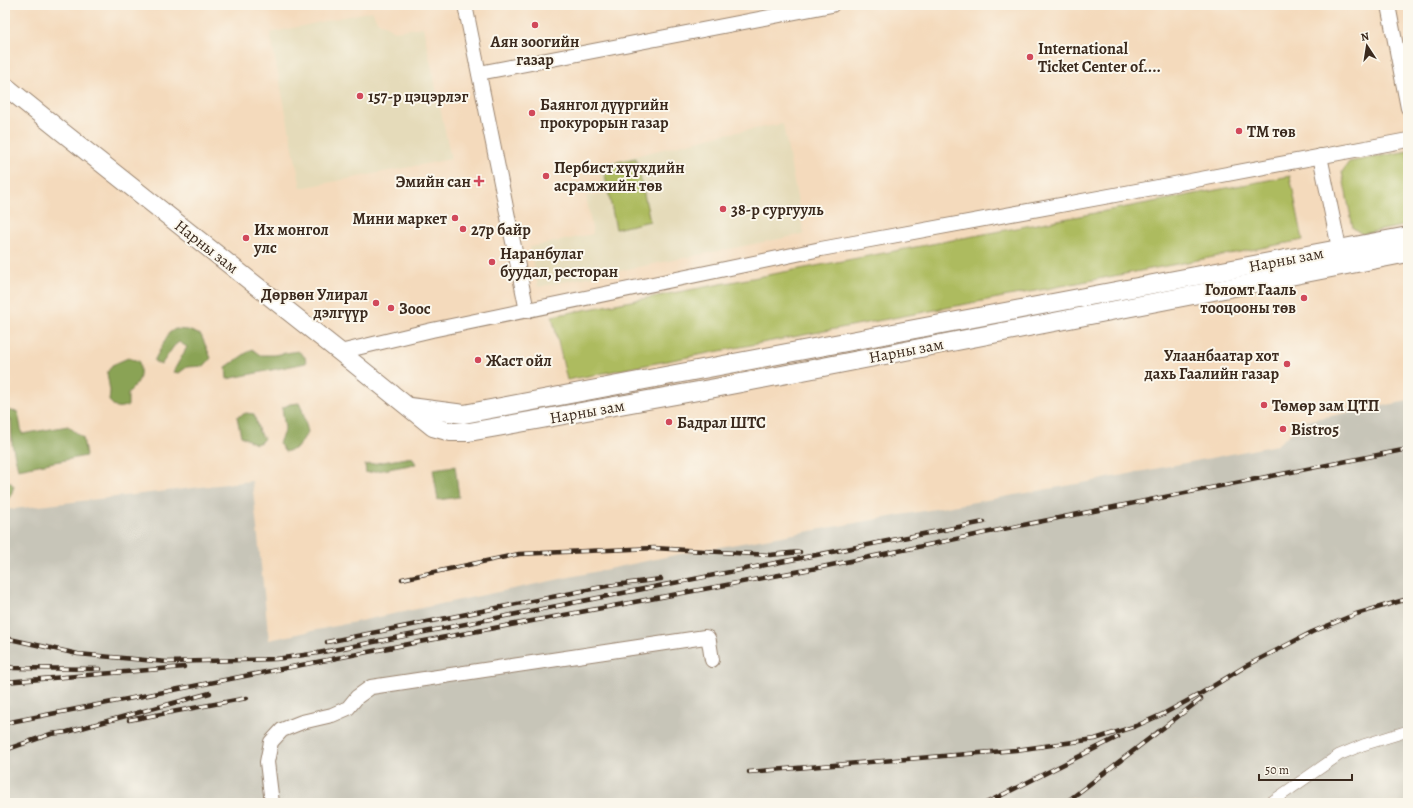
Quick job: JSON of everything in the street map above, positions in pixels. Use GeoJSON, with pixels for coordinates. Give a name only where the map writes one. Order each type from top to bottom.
{"type":"FeatureCollection","features":[{"type":"Feature","properties":{"kind":"main road","name":"Нарны зам"},"geometry":{"type":"LineString","coordinates":[[5,86],[433,427],[451,432],[470,432],[715,388],[1341,257],[1408,236]]}},
{"type":"Feature","properties":{"kind":"main road","name":"Нарны зам"},"geometry":{"type":"LineString","coordinates":[[1341,257],[1408,253]]}},
{"type":"Feature","properties":{"kind":"street"},"geometry":{"type":"LineString","coordinates":[[464,5],[528,311]]}},
{"type":"Feature","properties":{"kind":"street"},"geometry":{"type":"LineString","coordinates":[[479,73],[832,5]]}},
{"type":"Feature","properties":{"kind":"street"},"geometry":{"type":"LineString","coordinates":[[1388,5],[1408,108]]}},
{"type":"Feature","properties":{"kind":"street"},"geometry":{"type":"LineString","coordinates":[[340,352],[432,330],[821,249],[1408,140]]}},
{"type":"Feature","properties":{"kind":"street"},"geometry":{"type":"LineString","coordinates":[[1320,156],[1341,257]]}},
{"type":"Feature","properties":{"kind":"street"},"geometry":{"type":"LineString","coordinates":[[272,803],[267,762],[271,742],[282,730],[302,722],[332,715],[348,708],[357,697],[371,687],[705,637],[708,638],[709,641],[712,660]]}},
{"type":"Feature","properties":{"kind":"street"},"geometry":{"type":"LineString","coordinates":[[1270,803],[1339,755],[1363,745],[1408,732]]}},
{"type":"Feature","properties":{"kind":"shaded area","name":"157-р цэцэрлэг"},"geometry":{"type":"Polygon","coordinates":[[[372,11],[377,21],[395,31],[423,27],[451,159],[301,188],[270,33],[372,11]]]}},
{"type":"Feature","properties":{"kind":"shaded area","name":"38-р сургууль"},"geometry":{"type":"Polygon","coordinates":[[[783,124],[804,234],[538,287],[530,247],[593,234],[586,196],[604,194],[598,165],[725,134],[783,124]]]}},
{"type":"Feature","properties":{"kind":"shaded area"},"geometry":{"type":"Polygon","coordinates":[[[1408,401],[1408,803],[5,803],[5,510],[252,481],[269,640],[680,554],[1088,482],[1277,445],[1305,421],[1408,401]]]}},
{"type":"Feature","properties":{"kind":"green space"},"geometry":{"type":"Polygon","coordinates":[[[1408,151],[1408,225],[1362,234],[1353,228],[1342,172],[1349,162],[1408,151]]]}},
{"type":"Feature","properties":{"kind":"green space"},"geometry":{"type":"Polygon","coordinates":[[[636,158],[650,221],[616,229],[603,165],[636,158]]]}},
{"type":"Feature","properties":{"kind":"green space"},"geometry":{"type":"Polygon","coordinates":[[[1290,176],[1303,240],[567,380],[552,316],[1290,176]]]}},
{"type":"Feature","properties":{"kind":"green space"},"geometry":{"type":"Polygon","coordinates":[[[175,329],[188,330],[201,335],[211,358],[204,366],[187,367],[179,373],[173,372],[187,347],[179,342],[174,346],[161,365],[154,361],[169,333],[175,329]]]}},
{"type":"Feature","properties":{"kind":"green space"},"geometry":{"type":"Polygon","coordinates":[[[252,349],[260,355],[274,355],[298,351],[305,357],[306,363],[227,379],[226,367],[252,349]]]}},
{"type":"Feature","properties":{"kind":"green space"},"geometry":{"type":"Polygon","coordinates":[[[128,358],[139,361],[140,376],[138,382],[128,393],[128,406],[116,408],[109,401],[110,391],[107,373],[112,365],[128,358]]]}},
{"type":"Feature","properties":{"kind":"green space"},"geometry":{"type":"Polygon","coordinates":[[[299,403],[308,432],[297,448],[285,452],[279,443],[285,429],[282,408],[290,404],[299,403]]]}},
{"type":"Feature","properties":{"kind":"green space"},"geometry":{"type":"Polygon","coordinates":[[[5,410],[18,412],[22,434],[68,426],[83,438],[86,456],[18,469],[12,444],[11,420],[5,420],[5,410]]]}},
{"type":"Feature","properties":{"kind":"green space"},"geometry":{"type":"Polygon","coordinates":[[[246,413],[254,414],[259,432],[264,438],[261,442],[256,444],[241,436],[237,417],[246,413]]]}},
{"type":"Feature","properties":{"kind":"green space"},"geometry":{"type":"Polygon","coordinates":[[[412,457],[416,464],[366,473],[365,465],[412,457]]]}},
{"type":"Feature","properties":{"kind":"green space"},"geometry":{"type":"Polygon","coordinates":[[[455,466],[459,497],[438,500],[433,469],[455,466]]]}},
{"type":"Feature","properties":{"kind":"green space"},"geometry":{"type":"Polygon","coordinates":[[[10,482],[14,486],[11,495],[5,503],[5,483],[10,482]]]}},
{"type":"Feature","properties":{"kind":"railway"},"geometry":{"type":"LineString","coordinates":[[5,723],[419,642],[817,568],[1028,524],[1408,449]]}},
{"type":"Feature","properties":{"kind":"railway"},"geometry":{"type":"LineString","coordinates":[[5,638],[78,654],[167,662],[276,659],[318,653],[984,522]]}},
{"type":"Feature","properties":{"kind":"railway"},"geometry":{"type":"LineString","coordinates":[[402,579],[519,554],[654,548],[770,555],[800,552]]}},
{"type":"Feature","properties":{"kind":"railway"},"geometry":{"type":"LineString","coordinates":[[327,642],[607,586],[661,579]]}},
{"type":"Feature","properties":{"kind":"railway"},"geometry":{"type":"LineString","coordinates":[[749,772],[1016,750],[1095,739],[1136,726],[1163,714],[1200,694],[1246,666],[1312,632],[1356,614],[1404,600]]}},
{"type":"Feature","properties":{"kind":"railway"},"geometry":{"type":"LineString","coordinates":[[5,666],[14,668],[100,669]]}},
{"type":"Feature","properties":{"kind":"railway"},"geometry":{"type":"LineString","coordinates":[[5,682],[184,667]]}},
{"type":"Feature","properties":{"kind":"railway"},"geometry":{"type":"LineString","coordinates":[[5,750],[51,734],[67,732],[210,693]]}},
{"type":"Feature","properties":{"kind":"railway"},"geometry":{"type":"LineString","coordinates":[[129,720],[247,698]]}},
{"type":"Feature","properties":{"kind":"railway"},"geometry":{"type":"LineString","coordinates":[[1065,803],[1201,699]]}},
{"type":"Feature","properties":{"kind":"railway"},"geometry":{"type":"LineString","coordinates":[[986,803],[1118,737]]}},
{"type":"Feature","properties":{"kind":"place","name":"Аян зоогийн газар"},"geometry":{"type":"Point","coordinates":[535,25]}},
{"type":"Feature","properties":{"kind":"place","name":"International Ticket Center of...."},"geometry":{"type":"Point","coordinates":[1030,57]}},
{"type":"Feature","properties":{"kind":"place","name":"157-р цэцэрлэг"},"geometry":{"type":"Point","coordinates":[360,96]}},
{"type":"Feature","properties":{"kind":"place","name":"Баянгол дүүргийн прокурорын газар"},"geometry":{"type":"Point","coordinates":[532,113]}},
{"type":"Feature","properties":{"kind":"place","name":"TM төв"},"geometry":{"type":"Point","coordinates":[1239,131]}},
{"type":"Feature","properties":{"kind":"place","name":"Пербист хүүхдийн асрамжийн төв"},"geometry":{"type":"Point","coordinates":[546,176]}},
{"type":"Feature","properties":{"kind":"place","name":"Эмийн сан"},"geometry":{"type":"Point","coordinates":[479,181]}},
{"type":"Feature","properties":{"kind":"place","name":"38-р сургууль"},"geometry":{"type":"Point","coordinates":[723,209]}},
{"type":"Feature","properties":{"kind":"place","name":"Мини маркет"},"geometry":{"type":"Point","coordinates":[455,218]}},
{"type":"Feature","properties":{"kind":"place","name":"27р байр"},"geometry":{"type":"Point","coordinates":[463,229]}},
{"type":"Feature","properties":{"kind":"place","name":"Их монгол улс"},"geometry":{"type":"Point","coordinates":[246,238]}},
{"type":"Feature","properties":{"kind":"place","name":"Наранбулаг буудал, ресторан"},"geometry":{"type":"Point","coordinates":[492,262]}},
{"type":"Feature","properties":{"kind":"place","name":"Голомт Гааль тооцооны төв"},"geometry":{"type":"Point","coordinates":[1304,298]}},
{"type":"Feature","properties":{"kind":"place","name":"Дөрвөн Улирал дэлгүүр"},"geometry":{"type":"Point","coordinates":[376,303]}},
{"type":"Feature","properties":{"kind":"place","name":"Зоос"},"geometry":{"type":"Point","coordinates":[391,308]}},
{"type":"Feature","properties":{"kind":"place","name":"Жаст ойл"},"geometry":{"type":"Point","coordinates":[478,360]}},
{"type":"Feature","properties":{"kind":"place","name":"Улаанбаатар хот дахь Гаалийн газар"},"geometry":{"type":"Point","coordinates":[1287,364]}},
{"type":"Feature","properties":{"kind":"place","name":"Төмөр зам ЦТП"},"geometry":{"type":"Point","coordinates":[1264,405]}},
{"type":"Feature","properties":{"kind":"place","name":"Бадрал ШТС"},"geometry":{"type":"Point","coordinates":[669,422]}},
{"type":"Feature","properties":{"kind":"place","name":"Bistro5"},"geometry":{"type":"Point","coordinates":[1283,429]}}]}
